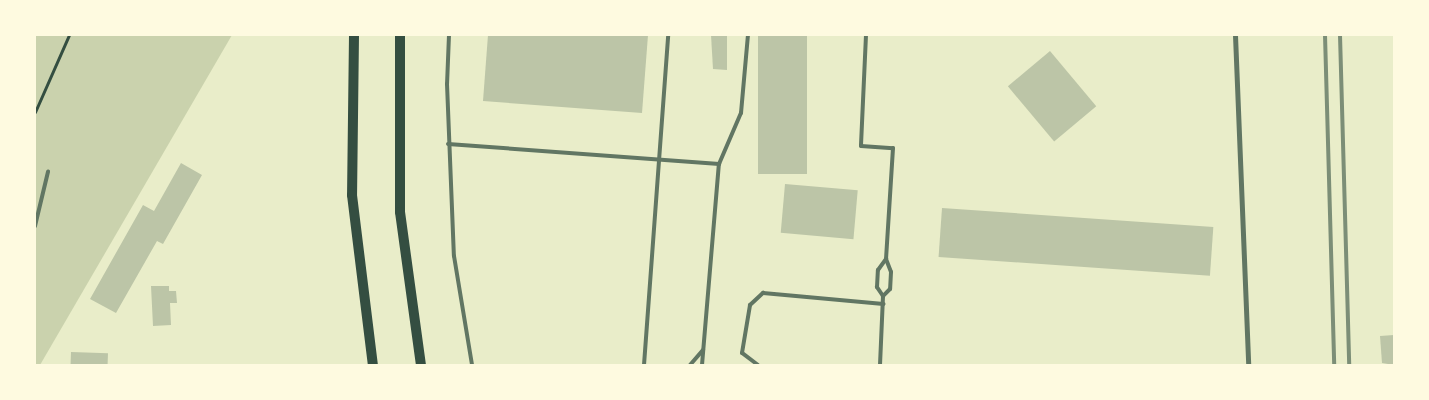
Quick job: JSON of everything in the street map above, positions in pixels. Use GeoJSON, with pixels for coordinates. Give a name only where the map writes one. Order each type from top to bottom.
{"type":"FeatureCollection","features":[{"type":"Feature","properties":{"kind":"main road"},"geometry":{"type":"LineString","coordinates":[[354,35],[350,103],[354,229],[373,365]]}},
{"type":"Feature","properties":{"kind":"main road"},"geometry":{"type":"LineString","coordinates":[[400,35],[400,212],[421,365]]}},
{"type":"Feature","properties":{"kind":"street"},"geometry":{"type":"LineString","coordinates":[[1235,35],[1248,365]]}},
{"type":"Feature","properties":{"kind":"lane"},"geometry":{"type":"LineString","coordinates":[[449,35],[448,144],[454,256],[472,365]]}},
{"type":"Feature","properties":{"kind":"lane"},"geometry":{"type":"LineString","coordinates":[[644,365],[668,35]]}},
{"type":"Feature","properties":{"kind":"lane"},"geometry":{"type":"LineString","coordinates":[[702,365],[719,164],[741,113],[748,35]]}},
{"type":"Feature","properties":{"kind":"lane"},"geometry":{"type":"LineString","coordinates":[[866,35],[861,146],[893,148],[886,259],[892,272],[890,289],[883,296]]}},
{"type":"Feature","properties":{"kind":"lane"},"geometry":{"type":"LineString","coordinates":[[448,144],[719,164]]}},
{"type":"Feature","properties":{"kind":"lane"},"geometry":{"type":"LineString","coordinates":[[35,226],[48,172]]}},
{"type":"Feature","properties":{"kind":"lane"},"geometry":{"type":"LineString","coordinates":[[880,365],[883,296],[877,287],[878,270],[886,259]]}},
{"type":"Feature","properties":{"kind":"lane"},"geometry":{"type":"LineString","coordinates":[[758,365],[742,353],[750,305],[763,293],[883,304]]}},
{"type":"Feature","properties":{"kind":"lane"},"geometry":{"type":"LineString","coordinates":[[690,365],[704,350]]}},
{"type":"Feature","properties":{"kind":"path"},"geometry":{"type":"LineString","coordinates":[[35,112],[69,35]]}},
{"type":"Feature","properties":{"kind":"green space"},"geometry":{"type":"Polygon","coordinates":[[[36,35],[232,35],[40,365],[35,365],[36,35]]]}},
{"type":"Feature","properties":{"kind":"building"},"geometry":{"type":"Polygon","coordinates":[[[488,35],[648,35],[642,113],[483,101],[488,35]]]}},
{"type":"Feature","properties":{"kind":"building"},"geometry":{"type":"Polygon","coordinates":[[[711,35],[727,35],[727,70],[713,69],[711,35]]]}},
{"type":"Feature","properties":{"kind":"building"},"geometry":{"type":"Polygon","coordinates":[[[758,35],[807,35],[807,174],[758,174],[758,35]]]}},
{"type":"Feature","properties":{"kind":"building"},"geometry":{"type":"Polygon","coordinates":[[[1050,51],[1096,106],[1054,142],[1008,86],[1050,51]]]}},
{"type":"Feature","properties":{"kind":"building"},"geometry":{"type":"Polygon","coordinates":[[[181,163],[202,175],[163,244],[157,241],[116,313],[90,299],[143,205],[154,211],[181,163]]]}},
{"type":"Feature","properties":{"kind":"building"},"geometry":{"type":"Polygon","coordinates":[[[785,184],[858,190],[853,239],[781,233],[785,184]]]}},
{"type":"Feature","properties":{"kind":"building"},"geometry":{"type":"Polygon","coordinates":[[[942,208],[1213,227],[1210,276],[939,257],[942,208]]]}},
{"type":"Feature","properties":{"kind":"building"},"geometry":{"type":"Polygon","coordinates":[[[151,286],[169,286],[169,291],[176,291],[177,303],[170,303],[171,325],[153,326],[151,286]]]}},
{"type":"Feature","properties":{"kind":"building"},"geometry":{"type":"Polygon","coordinates":[[[1394,335],[1394,365],[1382,363],[1380,336],[1394,335]]]}},
{"type":"Feature","properties":{"kind":"building"},"geometry":{"type":"Polygon","coordinates":[[[71,352],[108,353],[108,365],[71,365],[71,352]]]}},
{"type":"Feature","properties":{"kind":"railway"},"geometry":{"type":"LineString","coordinates":[[1325,35],[1334,365]]}},
{"type":"Feature","properties":{"kind":"railway"},"geometry":{"type":"LineString","coordinates":[[1340,35],[1349,365]]}}]}
